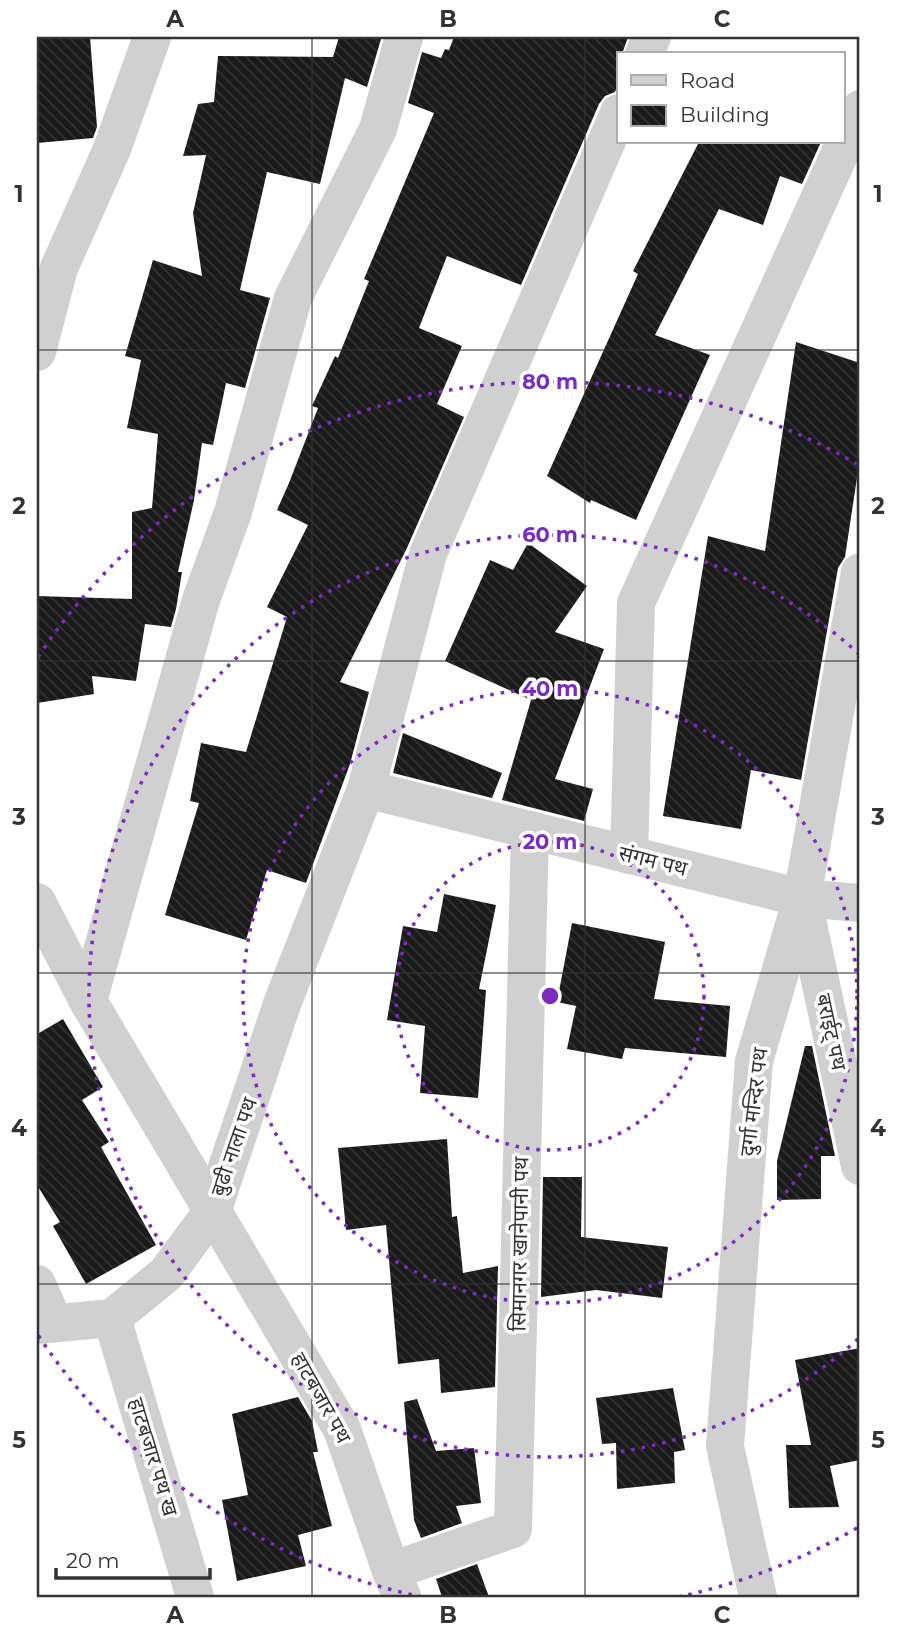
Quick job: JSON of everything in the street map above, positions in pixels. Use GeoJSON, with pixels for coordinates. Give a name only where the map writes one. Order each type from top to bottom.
{"type":"FeatureCollection","features":[{"type":"Feature","properties":{"kind":"street"},"geometry":{"type":"LineString","coordinates":[[37,352],[59,268],[112,149],[152,37]]}},
{"type":"Feature","properties":{"kind":"street"},"geometry":{"type":"LineString","coordinates":[[88,1001],[201,600],[233,512],[293,298],[378,129],[404,37]]}},
{"type":"Feature","properties":{"kind":"street"},"geometry":{"type":"LineString","coordinates":[[629,855],[636,603],[860,109]]}},
{"type":"Feature","properties":{"kind":"street","name":"बुढी नाला पथ"},"geometry":{"type":"LineString","coordinates":[[212,1212],[282,1004],[366,789],[428,554],[617,118]]}},
{"type":"Feature","properties":{"kind":"street","name":"दुर्गा मन्दिर पथ"},"geometry":{"type":"LineString","coordinates":[[758,1597],[725,1446],[754,1061],[802,898],[860,572]]}},
{"type":"Feature","properties":{"kind":"street","name":"संगम पथ"},"geometry":{"type":"LineString","coordinates":[[366,789],[802,898],[860,903]]}},
{"type":"Feature","properties":{"kind":"street","name":"सिमानगर खानेपानी पथ"},"geometry":{"type":"LineString","coordinates":[[396,1584],[513,1529],[530,830]]}},
{"type":"Feature","properties":{"kind":"street","name":"बराईट् पथ"},"geometry":{"type":"LineString","coordinates":[[802,898],[860,1166]]}},
{"type":"Feature","properties":{"kind":"street","name":"बुढी नाला पथ"},"geometry":{"type":"LineString","coordinates":[[37,902],[88,1001],[212,1212]]}},
{"type":"Feature","properties":{"kind":"street"},"geometry":{"type":"LineString","coordinates":[[37,1284],[45,1324],[112,1318],[166,1274],[212,1212]]}},
{"type":"Feature","properties":{"kind":"street","name":"हाटबजार पथ"},"geometry":{"type":"LineString","coordinates":[[212,1212],[342,1429],[396,1584]]}},
{"type":"Feature","properties":{"kind":"street","name":"हाटबजार पथ ख"},"geometry":{"type":"LineString","coordinates":[[112,1318],[195,1597]]}},
{"type":"Feature","properties":{"kind":"building"},"geometry":{"type":"Polygon","coordinates":[[[37,37],[90,37],[97,127],[93,138],[37,143],[37,37]]]}},
{"type":"Feature","properties":{"kind":"building"},"geometry":{"type":"Polygon","coordinates":[[[339,37],[381,39],[367,87],[345,78],[320,184],[267,172],[240,290],[270,298],[245,388],[226,383],[213,445],[202,443],[194,500],[178,572],[182,572],[171,627],[145,624],[136,681],[92,676],[94,694],[37,703],[37,596],[132,599],[132,512],[152,508],[158,434],[127,428],[141,360],[125,356],[153,260],[202,276],[193,213],[206,155],[183,156],[198,104],[214,102],[218,56],[333,57],[339,37]]]}},
{"type":"Feature","properties":{"kind":"building"},"geometry":{"type":"Polygon","coordinates":[[[454,37],[628,37],[623,52],[617,52],[615,92],[605,96],[599,104],[521,285],[447,256],[419,328],[462,346],[437,404],[464,417],[407,548],[340,682],[369,692],[350,764],[306,883],[267,870],[246,940],[165,915],[199,803],[190,801],[201,743],[246,752],[287,617],[267,607],[308,525],[277,510],[318,408],[312,406],[335,356],[338,358],[369,281],[364,279],[434,113],[408,103],[422,52],[441,58],[445,49],[449,50],[454,37]]]}},
{"type":"Feature","properties":{"kind":"building"},"geometry":{"type":"Polygon","coordinates":[[[698,144],[820,144],[802,184],[780,176],[763,225],[719,209],[655,335],[710,355],[636,520],[591,500],[590,503],[547,476],[638,274],[633,271],[698,144]]]}},
{"type":"Feature","properties":{"kind":"building"},"geometry":{"type":"Polygon","coordinates":[[[796,342],[860,363],[860,458],[845,557],[838,568],[801,780],[751,770],[741,829],[663,816],[708,536],[765,551],[796,342]]]}},
{"type":"Feature","properties":{"kind":"building"},"geometry":{"type":"Polygon","coordinates":[[[528,543],[587,586],[555,632],[604,649],[555,779],[593,789],[584,821],[502,800],[531,700],[445,661],[490,560],[513,570],[528,543]]]}},
{"type":"Feature","properties":{"kind":"building"},"geometry":{"type":"Polygon","coordinates":[[[403,733],[502,773],[492,798],[393,773],[403,733]]]}},
{"type":"Feature","properties":{"kind":"building"},"geometry":{"type":"Polygon","coordinates":[[[444,894],[496,905],[479,989],[486,990],[478,1098],[420,1093],[425,1026],[387,1020],[403,926],[437,932],[444,894]]]}},
{"type":"Feature","properties":{"kind":"building"},"geometry":{"type":"Polygon","coordinates":[[[572,923],[665,942],[654,999],[730,1006],[726,1057],[625,1048],[622,1059],[567,1049],[576,1006],[557,1002],[572,923]]]}},
{"type":"Feature","properties":{"kind":"building"},"geometry":{"type":"Polygon","coordinates":[[[63,1019],[103,1087],[82,1100],[109,1142],[101,1147],[156,1245],[86,1284],[53,1226],[60,1222],[37,1185],[37,1028],[39,1033],[63,1019]]]}},
{"type":"Feature","properties":{"kind":"building"},"geometry":{"type":"Polygon","coordinates":[[[805,1046],[812,1046],[835,1156],[821,1156],[821,1199],[777,1200],[777,1161],[805,1046]]]}},
{"type":"Feature","properties":{"kind":"building"},"geometry":{"type":"Polygon","coordinates":[[[447,1139],[452,1217],[457,1216],[463,1273],[498,1266],[495,1387],[441,1393],[439,1359],[398,1364],[386,1225],[346,1230],[338,1148],[447,1139]]]}},
{"type":"Feature","properties":{"kind":"building"},"geometry":{"type":"Polygon","coordinates":[[[543,1177],[582,1177],[581,1237],[668,1247],[662,1298],[596,1290],[541,1297],[543,1177]]]}},
{"type":"Feature","properties":{"kind":"building"},"geometry":{"type":"Polygon","coordinates":[[[860,1348],[860,1460],[830,1466],[839,1507],[789,1508],[786,1445],[811,1445],[795,1360],[860,1348]]]}},
{"type":"Feature","properties":{"kind":"building"},"geometry":{"type":"Polygon","coordinates":[[[673,1388],[685,1450],[674,1452],[675,1483],[617,1489],[616,1443],[602,1444],[596,1398],[673,1388]]]}},
{"type":"Feature","properties":{"kind":"building"},"geometry":{"type":"Polygon","coordinates":[[[298,1397],[312,1421],[318,1452],[313,1452],[332,1526],[298,1535],[306,1566],[237,1581],[222,1500],[248,1495],[232,1414],[298,1397]]]}},
{"type":"Feature","properties":{"kind":"building"},"geometry":{"type":"Polygon","coordinates":[[[417,1399],[436,1451],[474,1448],[481,1503],[456,1506],[462,1523],[421,1538],[414,1520],[404,1402],[417,1399]]]}},
{"type":"Feature","properties":{"kind":"building"},"geometry":{"type":"Polygon","coordinates":[[[477,1564],[489,1597],[442,1597],[436,1579],[477,1564]]]}}]}
